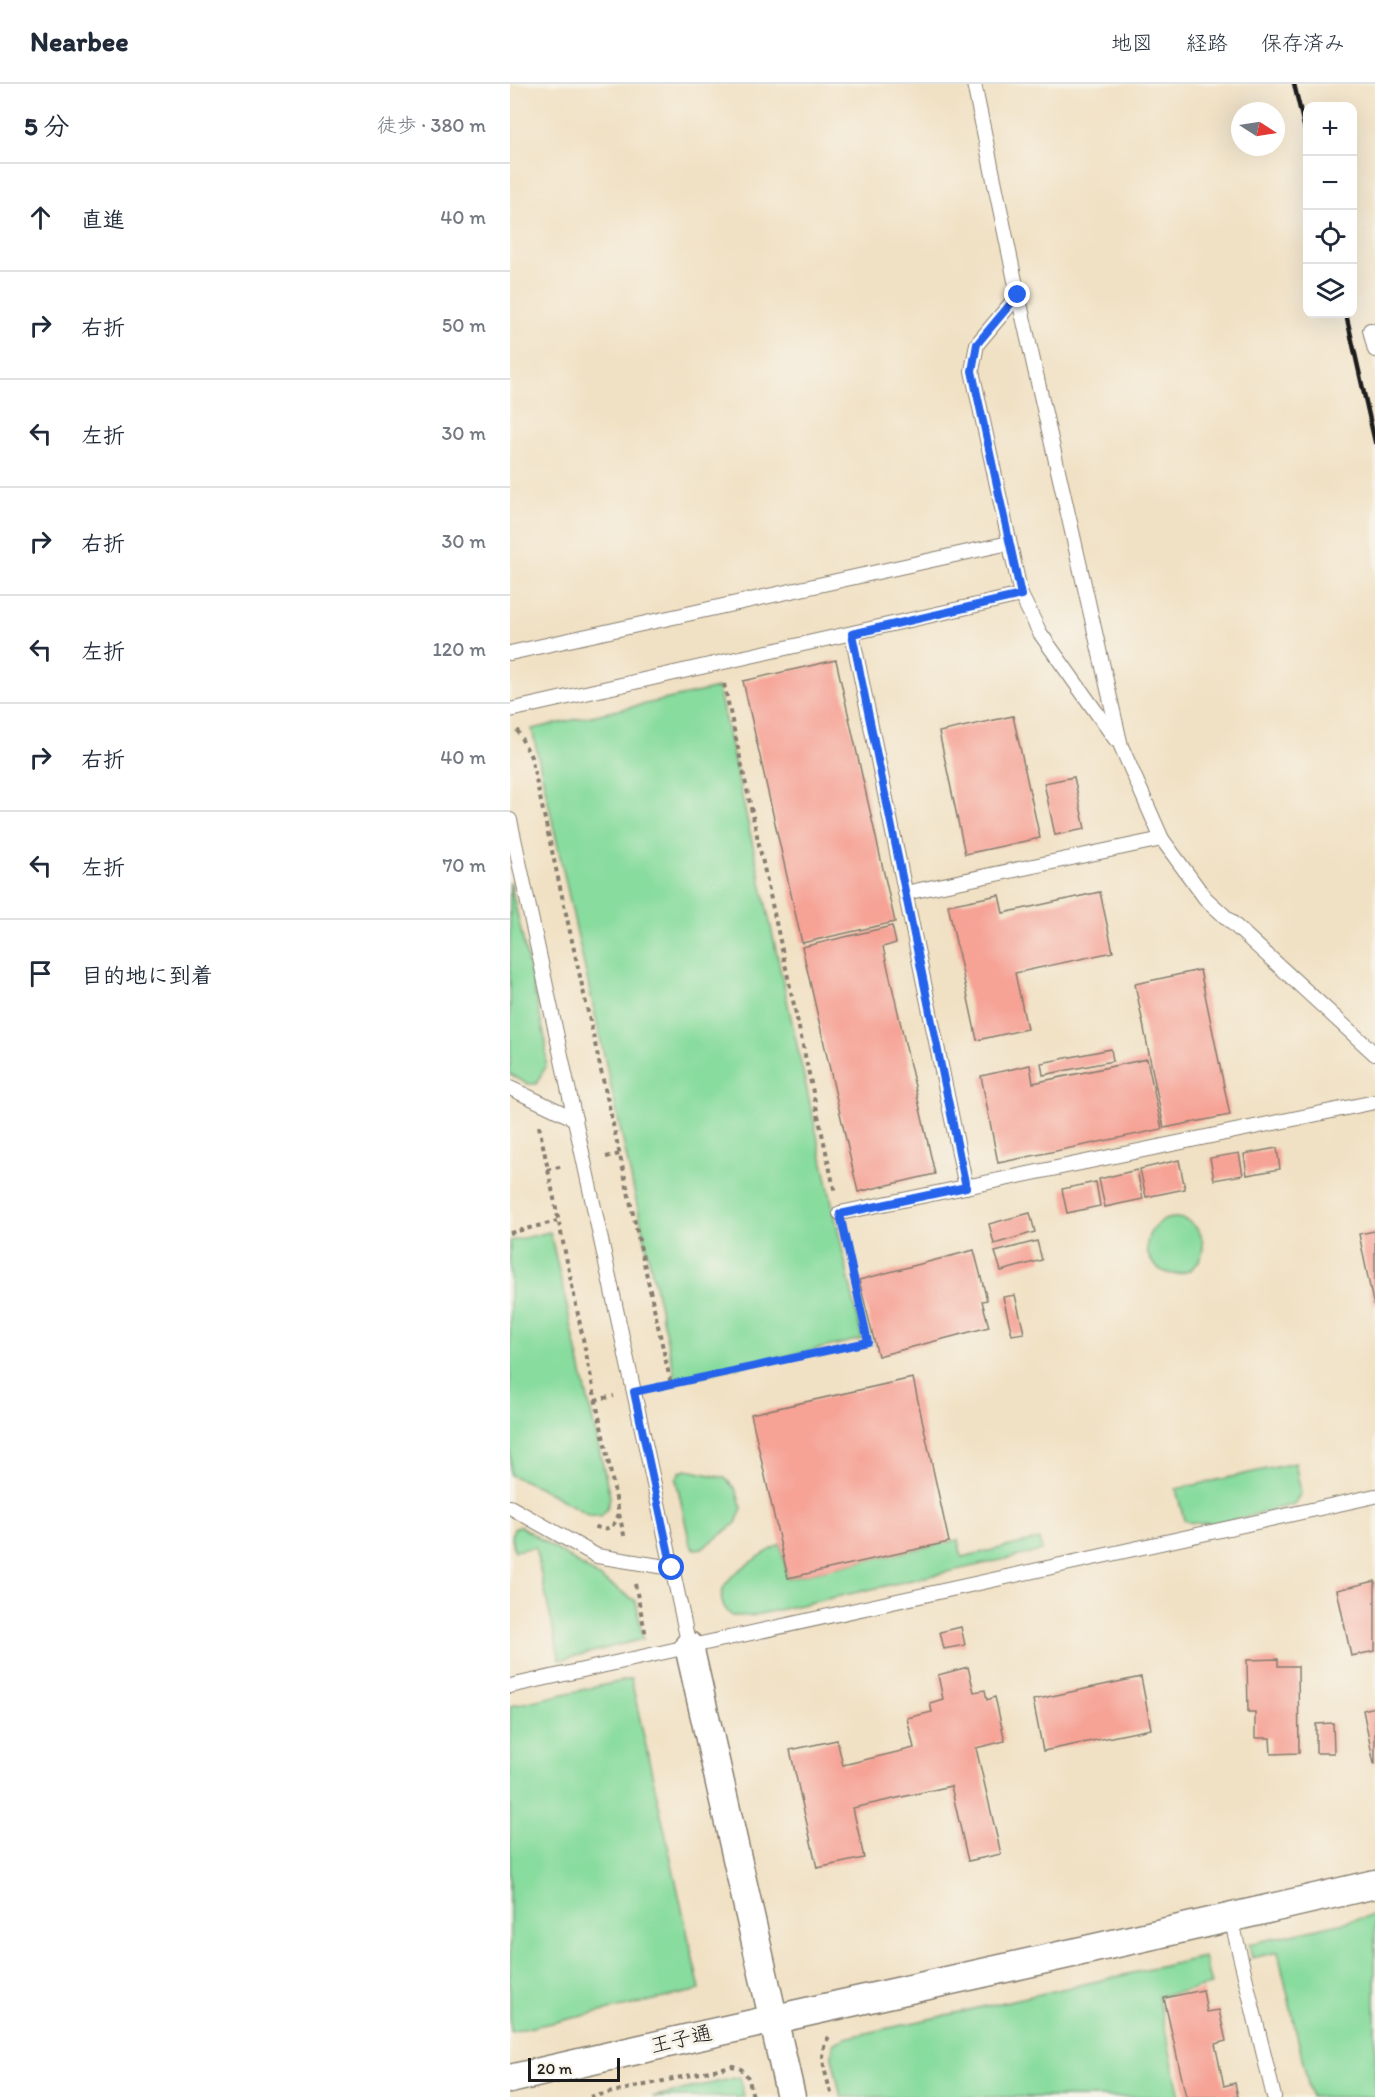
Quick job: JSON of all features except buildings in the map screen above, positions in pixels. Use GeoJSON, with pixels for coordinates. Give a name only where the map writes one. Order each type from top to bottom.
{"type":"FeatureCollection","features":[{"type":"Feature","properties":{"kind":"street"},"geometry":{"type":"LineString","coordinates":[[689,1646],[791,2097]]}},
{"type":"Feature","properties":{"kind":"street","name":"王子通"},"geometry":{"type":"LineString","coordinates":[[510,2079],[1375,1884]]}},
{"type":"Feature","properties":{"kind":"lane"},"geometry":{"type":"LineString","coordinates":[[974,84],[1018,295],[1120,746]]}},
{"type":"Feature","properties":{"kind":"lane"},"geometry":{"type":"LineString","coordinates":[[1018,295],[977,344],[972,371],[1021,595],[1041,633],[1120,746],[1162,839],[1205,898],[1375,1054]]}},
{"type":"Feature","properties":{"kind":"lane"},"geometry":{"type":"LineString","coordinates":[[1370,330],[1375,350]]}},
{"type":"Feature","properties":{"kind":"lane"},"geometry":{"type":"LineString","coordinates":[[510,653],[1010,543]]}},
{"type":"Feature","properties":{"kind":"lane"},"geometry":{"type":"LineString","coordinates":[[511,710],[1021,595]]}},
{"type":"Feature","properties":{"kind":"lane"},"geometry":{"type":"LineString","coordinates":[[852,634],[966,1187]]}},
{"type":"Feature","properties":{"kind":"lane"},"geometry":{"type":"LineString","coordinates":[[510,821],[689,1646]]}},
{"type":"Feature","properties":{"kind":"lane"},"geometry":{"type":"LineString","coordinates":[[905,893],[1162,839]]}},
{"type":"Feature","properties":{"kind":"lane"},"geometry":{"type":"LineString","coordinates":[[510,1088],[574,1119]]}},
{"type":"Feature","properties":{"kind":"lane"},"geometry":{"type":"LineString","coordinates":[[840,1214],[1375,1102]]}},
{"type":"Feature","properties":{"kind":"lane"},"geometry":{"type":"LineString","coordinates":[[510,1686],[1375,1496]]}},
{"type":"Feature","properties":{"kind":"lane"},"geometry":{"type":"LineString","coordinates":[[510,1507],[597,1556],[672,1568]]}},
{"type":"Feature","properties":{"kind":"lane"},"geometry":{"type":"LineString","coordinates":[[1232,1918],[1274,2097]]}},
{"type":"Feature","properties":{"kind":"path"},"geometry":{"type":"LineString","coordinates":[[595,1400],[868,1342],[719,663]]}},
{"type":"Feature","properties":{"kind":"path"},"geometry":{"type":"LineString","coordinates":[[511,710],[516,728],[531,757],[671,1384]]}},
{"type":"Feature","properties":{"kind":"path"},"geometry":{"type":"LineString","coordinates":[[533,1099],[619,1514],[615,1525],[610,1528],[600,1529],[592,1525]]}},
{"type":"Feature","properties":{"kind":"path"},"geometry":{"type":"LineString","coordinates":[[510,1233],[557,1221]]}},
{"type":"Feature","properties":{"kind":"path"},"geometry":{"type":"LineString","coordinates":[[590,2097],[732,2066],[741,2067],[748,2074],[753,2097]]}},
{"type":"Feature","properties":{"kind":"green space"},"geometry":{"type":"Polygon","coordinates":[[[718,688],[862,1339],[676,1381],[532,729],[718,688]]]}},
{"type":"Feature","properties":{"kind":"green space"},"geometry":{"type":"Polygon","coordinates":[[[510,882],[546,1043],[546,1066],[536,1084],[527,1084],[510,1074],[510,882]]]}},
{"type":"Feature","properties":{"kind":"green space"},"geometry":{"type":"Polygon","coordinates":[[[1169,1218],[1181,1218],[1191,1222],[1199,1230],[1203,1246],[1199,1262],[1191,1270],[1181,1274],[1169,1274],[1159,1270],[1151,1262],[1147,1252],[1147,1240],[1151,1230],[1159,1222],[1169,1218]]]}},
{"type":"Feature","properties":{"kind":"green space"},"geometry":{"type":"Polygon","coordinates":[[[550,1232],[610,1497],[607,1509],[601,1516],[589,1515],[537,1486],[510,1475],[510,1241],[550,1232]]]}},
{"type":"Feature","properties":{"kind":"green space"},"geometry":{"type":"Polygon","coordinates":[[[1295,1463],[1301,1493],[1294,1504],[1221,1522],[1193,1523],[1184,1520],[1176,1489],[1295,1463]]]}},
{"type":"Feature","properties":{"kind":"green space"},"geometry":{"type":"Polygon","coordinates":[[[687,1470],[725,1478],[736,1490],[742,1508],[736,1523],[703,1548],[695,1549],[690,1544],[676,1479],[680,1472],[687,1470]]]}},
{"type":"Feature","properties":{"kind":"green space"},"geometry":{"type":"Polygon","coordinates":[[[520,1526],[636,1601],[643,1639],[560,1660],[535,1547],[515,1551],[511,1536],[514,1529],[520,1526]]]}},
{"type":"Feature","properties":{"kind":"green space"},"geometry":{"type":"Polygon","coordinates":[[[1040,1539],[1042,1551],[751,1616],[732,1616],[723,1605],[722,1594],[726,1584],[735,1574],[780,1544],[788,1578],[958,1540],[962,1557],[1040,1539]]]}},
{"type":"Feature","properties":{"kind":"green space"},"geometry":{"type":"Polygon","coordinates":[[[631,1679],[700,1990],[510,2032],[510,1706],[631,1679]]]}},
{"type":"Feature","properties":{"kind":"green space"},"geometry":{"type":"Polygon","coordinates":[[[1375,1915],[1375,2097],[1311,2097],[1278,1952],[1252,1958],[1249,1944],[1375,1915]]]}},
{"type":"Feature","properties":{"kind":"green space"},"geometry":{"type":"Polygon","coordinates":[[[1204,1957],[1211,1985],[1158,1997],[1180,2097],[841,2097],[832,2057],[833,2044],[845,2038],[1204,1957]]]}},
{"type":"Feature","properties":{"kind":"green space"},"geometry":{"type":"Polygon","coordinates":[[[740,2077],[744,2097],[652,2097],[740,2077]]]}},
{"type":"Feature","properties":{"kind":"railway"},"geometry":{"type":"LineString","coordinates":[[1294,84],[1303,121]]}},
{"type":"Feature","properties":{"kind":"railway"},"geometry":{"type":"LineString","coordinates":[[1347,318],[1375,442]]}},
{"type":"Feature","properties":{"kind":"route"},"geometry":{"type":"LineString","coordinates":[[672,1568],[634,1392],[868,1342],[840,1214],[966,1187],[852,634],[1021,595],[972,371],[977,344],[1018,295]]}}]}
